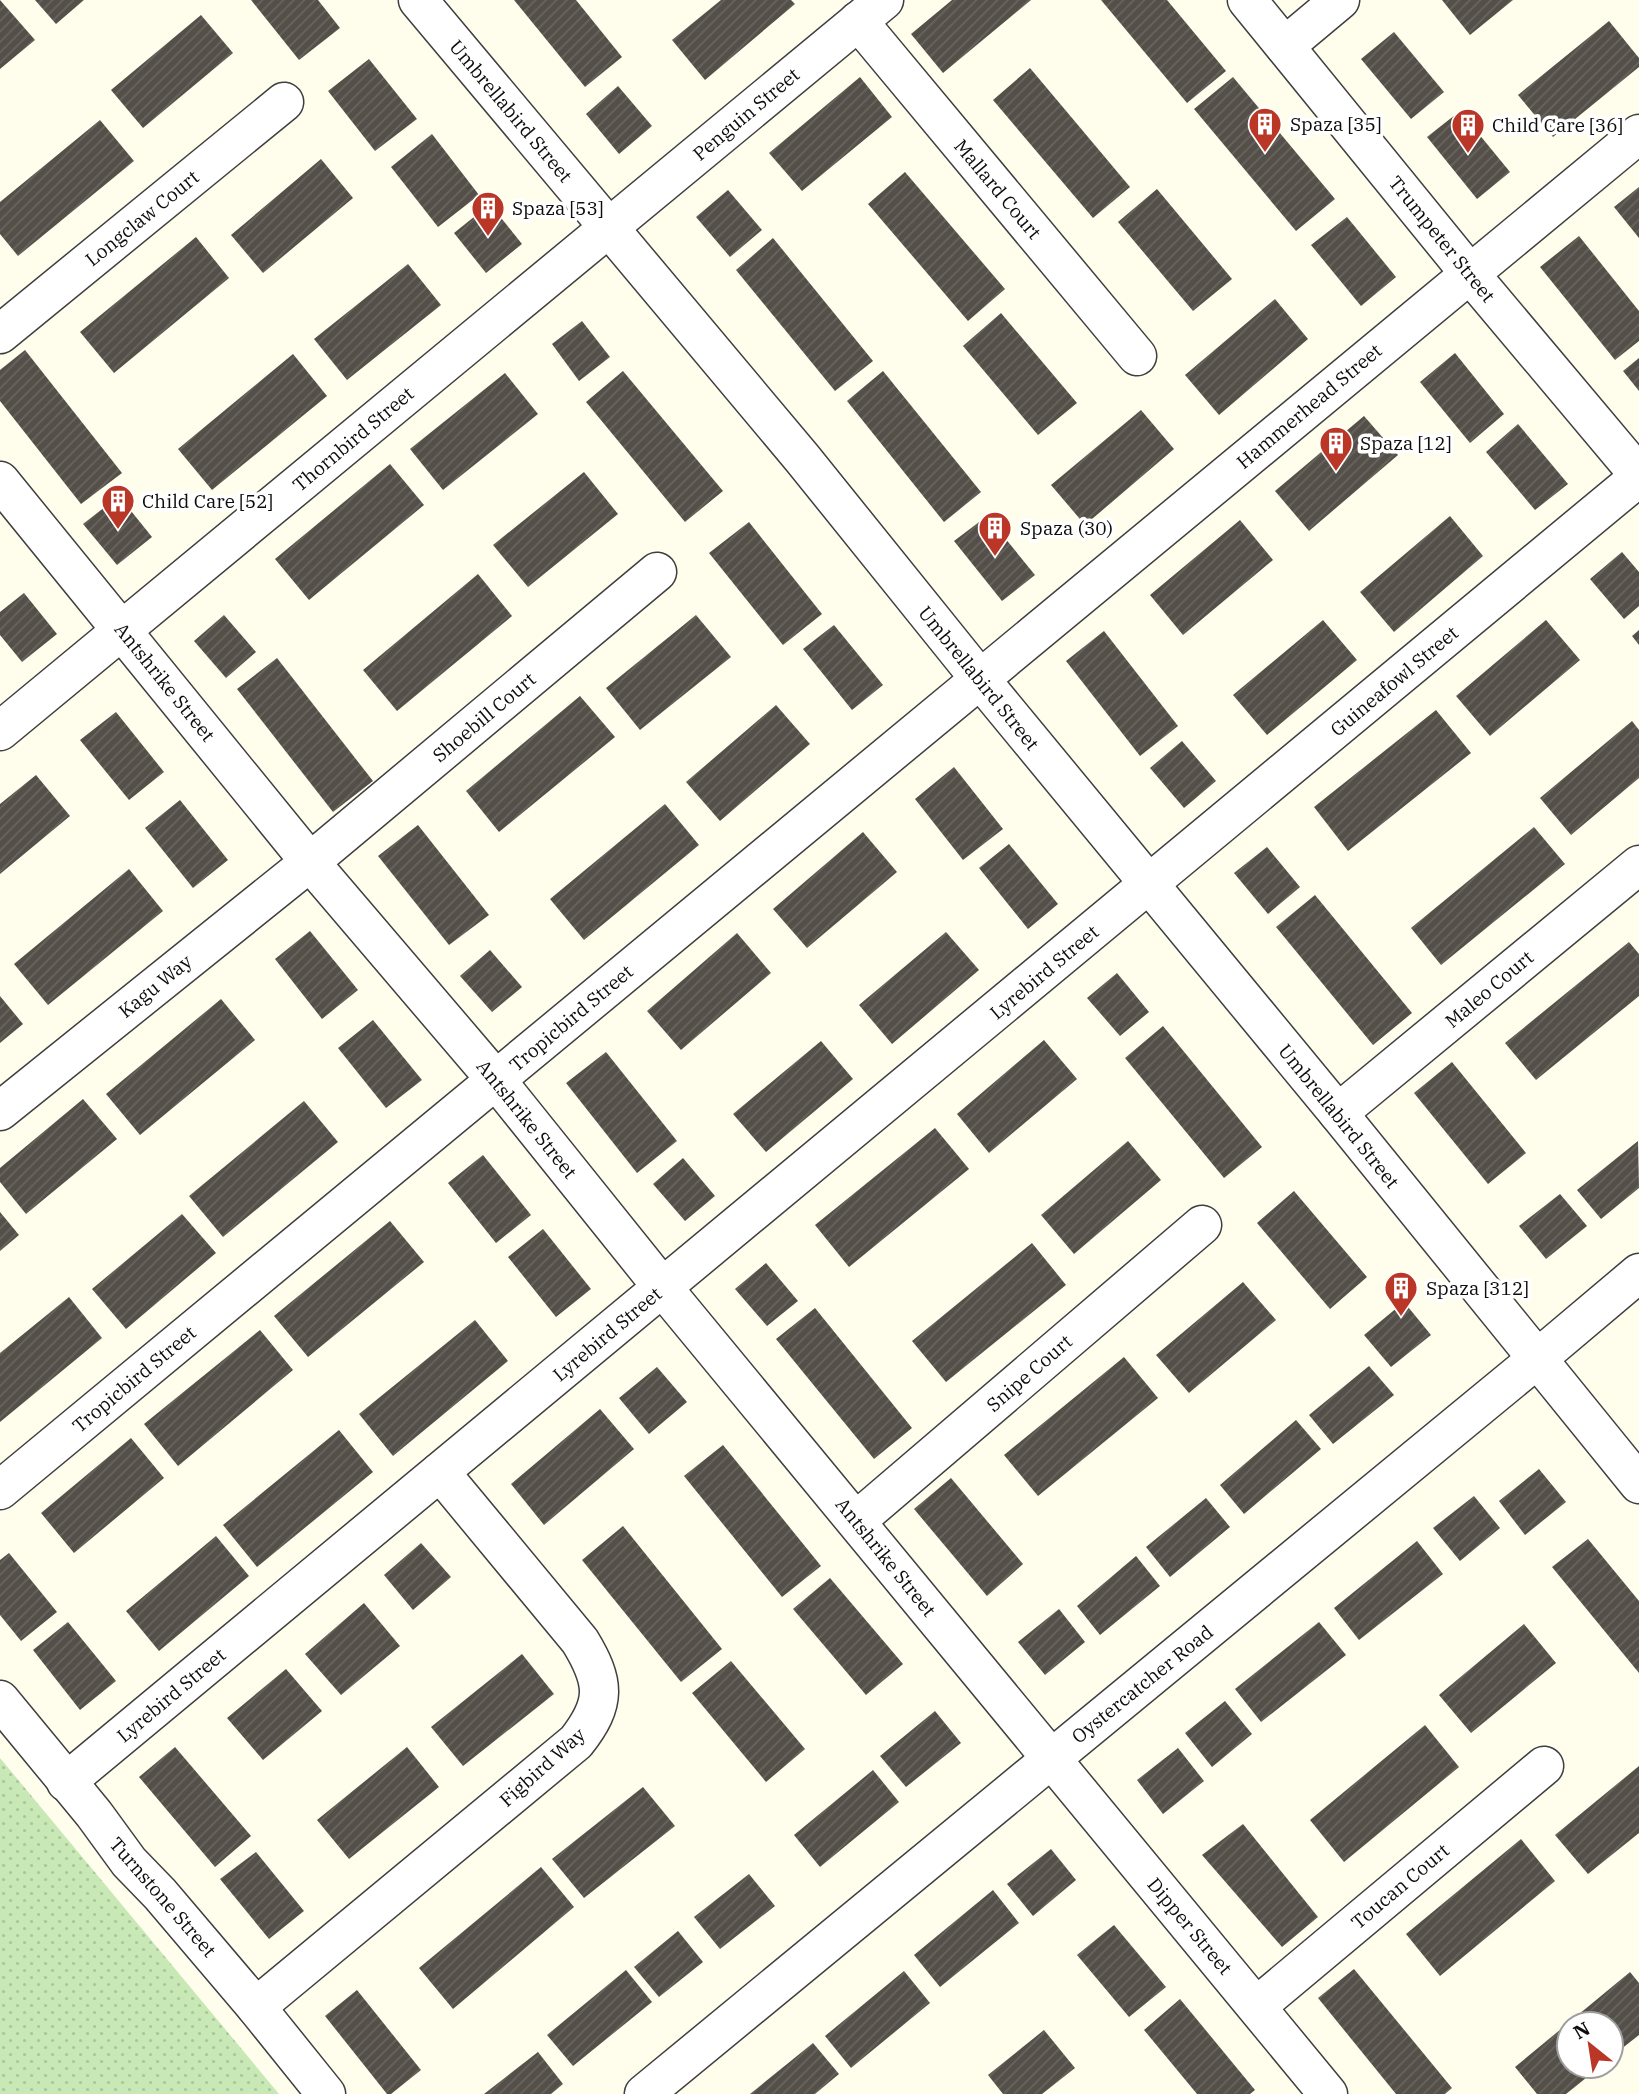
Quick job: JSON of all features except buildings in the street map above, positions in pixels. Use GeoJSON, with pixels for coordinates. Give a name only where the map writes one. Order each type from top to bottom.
{"type":"FeatureCollection","features":[{"type":"Feature","properties":{"kind":"street","name":"Umbrellabird Street"},"geometry":{"type":"LineString","coordinates":[[418,0],[802,458],[1639,1484]]}},
{"type":"Feature","properties":{"kind":"street","name":"Trumpeter Street"},"geometry":{"type":"LineString","coordinates":[[1247,0],[1639,476]]}},
{"type":"Feature","properties":{"kind":"street"},"geometry":{"type":"LineString","coordinates":[[1285,46],[1340,0]]}},
{"type":"Feature","properties":{"kind":"street","name":"Penguin Street"},"geometry":{"type":"LineString","coordinates":[[609,228],[871,10]]}},
{"type":"Feature","properties":{"kind":"street","name":"Mallard Court"},"geometry":{"type":"LineString","coordinates":[[871,10],[1137,356]]}},
{"type":"Feature","properties":{"kind":"street","name":"Longclaw Court"},"geometry":{"type":"LineString","coordinates":[[0,334],[284,102]]}},
{"type":"Feature","properties":{"kind":"street","name":"Hammerhead Street"},"geometry":{"type":"LineString","coordinates":[[980,679],[1639,134]]}},
{"type":"Feature","properties":{"kind":"street","name":"Thornbird Street"},"geometry":{"type":"LineString","coordinates":[[0,731],[609,228]]}},
{"type":"Feature","properties":{"kind":"street","name":"Guineafowl Street"},"geometry":{"type":"LineString","coordinates":[[1149,885],[1639,476]]}},
{"type":"Feature","properties":{"kind":"street","name":"Antshrike Street"},"geometry":{"type":"LineString","coordinates":[[0,481],[310,862],[496,1080],[663,1288],[1051,1758]]}},
{"type":"Feature","properties":{"kind":"street","name":"Shoebill Court"},"geometry":{"type":"LineString","coordinates":[[310,862],[657,572]]}},
{"type":"Feature","properties":{"kind":"street","name":"Tropicbird Street"},"geometry":{"type":"LineString","coordinates":[[0,1490],[980,679]]}},
{"type":"Feature","properties":{"kind":"street","name":"Kagu Way"},"geometry":{"type":"LineString","coordinates":[[0,1111],[310,862]]}},
{"type":"Feature","properties":{"kind":"street","name":"Maleo Court"},"geometry":{"type":"LineString","coordinates":[[1338,1113],[1639,865]]}},
{"type":"Feature","properties":{"kind":"street","name":"Lyrebird Street"},"geometry":{"type":"LineString","coordinates":[[66,1782],[1149,885]]}},
{"type":"Feature","properties":{"kind":"street","name":"Snipe Court"},"geometry":{"type":"LineString","coordinates":[[856,1521],[1202,1225]]}},
{"type":"Feature","properties":{"kind":"street","name":"Oystercatcher Road"},"geometry":{"type":"LineString","coordinates":[[644,2094],[1639,1273]]}},
{"type":"Feature","properties":{"kind":"street","name":"Figbird Way"},"geometry":{"type":"LineString","coordinates":[[256,2007],[576,1742],[592,1722],[599,1704],[598,1680],[593,1663],[580,1641],[440,1472]]}},
{"type":"Feature","properties":{"kind":"street","name":"Turnstone Street"},"geometry":{"type":"LineString","coordinates":[[0,1700],[94,1814],[129,1862],[160,1894],[256,2007],[326,2094]]}},
{"type":"Feature","properties":{"kind":"street","name":"Dipper Street"},"geometry":{"type":"LineString","coordinates":[[1051,1758],[1328,2094]]}},
{"type":"Feature","properties":{"kind":"street","name":"Toucan Court"},"geometry":{"type":"LineString","coordinates":[[1257,2006],[1544,1766]]}},
{"type":"Feature","properties":{"kind":"green space"},"geometry":{"type":"Polygon","coordinates":[[[0,1758],[279,2094],[0,2094],[0,1758]]]}},
{"type":"Feature","properties":{"kind":"place","name":"Spaza [35]"},"geometry":{"type":"Point","coordinates":[1265,154]}},
{"type":"Feature","properties":{"kind":"place","name":"Child Care [36]"},"geometry":{"type":"Point","coordinates":[1468,155]}},
{"type":"Feature","properties":{"kind":"place","name":"Spaza [53]"},"geometry":{"type":"Point","coordinates":[488,238]}},
{"type":"Feature","properties":{"kind":"place","name":"Spaza [12]"},"geometry":{"type":"Point","coordinates":[1336,473]}},
{"type":"Feature","properties":{"kind":"place","name":"Child Care [52]"},"geometry":{"type":"Point","coordinates":[118,531]}},
{"type":"Feature","properties":{"kind":"place","name":"Spaza (30)"},"geometry":{"type":"Point","coordinates":[995,558]}},
{"type":"Feature","properties":{"kind":"place","name":"Spaza [312]"},"geometry":{"type":"Point","coordinates":[1401,1318]}}]}
